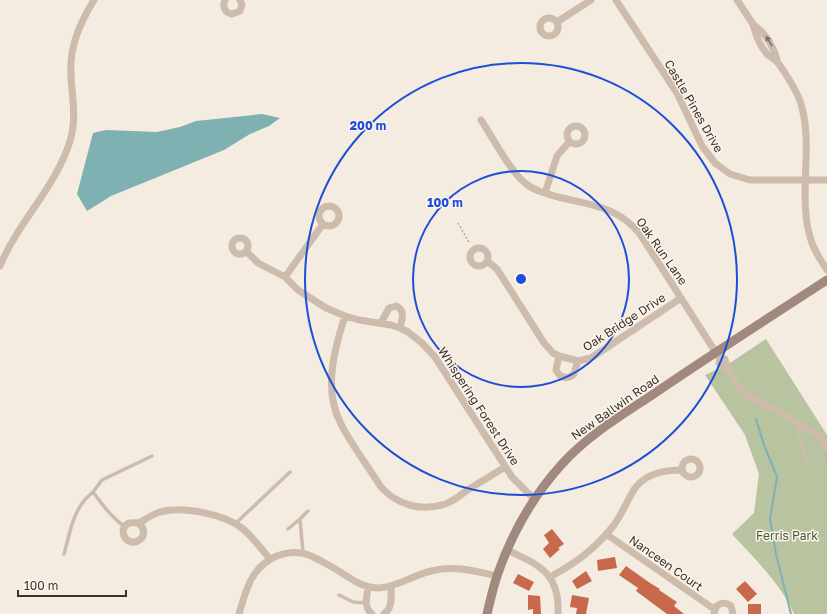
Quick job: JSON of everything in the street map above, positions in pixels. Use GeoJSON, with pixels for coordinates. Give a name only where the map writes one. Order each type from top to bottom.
{"type":"FeatureCollection","features":[{"type":"Feature","properties":{"kind":"main road","name":"New Ballwin Road"},"geometry":{"type":"LineString","coordinates":[[487,614],[497,576],[517,530],[535,500],[562,465],[587,440],[718,356],[827,280]]}},
{"type":"Feature","properties":{"kind":"street"},"geometry":{"type":"LineString","coordinates":[[0,266],[7,250],[59,168],[65,154],[73,128],[74,118],[70,74],[72,51],[80,24],[94,0]]}},
{"type":"Feature","properties":{"kind":"street"},"geometry":{"type":"LineString","coordinates":[[225,0],[223,4],[225,10],[232,14],[240,11],[242,5],[240,0]]}},
{"type":"Feature","properties":{"kind":"street"},"geometry":{"type":"LineString","coordinates":[[557,22],[591,0]]}},
{"type":"Feature","properties":{"kind":"street","name":"Castle Pines Drive"},"geometry":{"type":"LineString","coordinates":[[616,0],[677,93],[702,146],[715,163],[730,174],[750,180],[827,180]]}},
{"type":"Feature","properties":{"kind":"street"},"geometry":{"type":"LineString","coordinates":[[737,0],[753,24],[769,41],[778,63],[801,103],[804,116],[808,229],[811,241],[827,270]]}},
{"type":"Feature","properties":{"kind":"street","name":"Oak Run Lane"},"geometry":{"type":"LineString","coordinates":[[481,120],[519,177],[530,187],[545,193],[605,208],[629,221],[640,234],[718,356]]}},
{"type":"Feature","properties":{"kind":"street"},"geometry":{"type":"LineString","coordinates":[[545,193],[557,156],[569,142]]}},
{"type":"Feature","properties":{"kind":"street"},"geometry":{"type":"LineString","coordinates":[[284,277],[323,224]]}},
{"type":"Feature","properties":{"kind":"street","name":"Whispering Forest Drive"},"geometry":{"type":"LineString","coordinates":[[246,251],[258,263],[284,277],[298,290],[326,308],[359,320],[381,323],[400,328],[422,343],[435,357],[512,477],[535,500]]}},
{"type":"Feature","properties":{"kind":"street"},"geometry":{"type":"LineString","coordinates":[[487,261],[497,269],[544,343],[562,357]]}},
{"type":"Feature","properties":{"kind":"street","name":"Oak Bridge Drive"},"geometry":{"type":"LineString","coordinates":[[578,362],[574,374],[571,377],[560,376],[556,370],[562,357],[578,362],[591,358],[681,298]]}},
{"type":"Feature","properties":{"kind":"street"},"geometry":{"type":"LineString","coordinates":[[381,323],[389,308],[396,306],[401,309],[403,313],[400,328]]}},
{"type":"Feature","properties":{"kind":"street"},"geometry":{"type":"LineString","coordinates":[[345,316],[334,350],[332,386],[335,407],[341,425],[381,487],[387,493],[410,506],[439,506],[452,500],[505,466]]}},
{"type":"Feature","properties":{"kind":"street"},"geometry":{"type":"LineString","coordinates":[[718,356],[725,359],[728,370],[737,385],[746,394],[797,421],[821,438],[827,449]]}},
{"type":"Feature","properties":{"kind":"street"},"geometry":{"type":"LineString","coordinates":[[550,577],[569,567],[585,556],[614,524],[632,491],[643,480],[651,474],[669,470],[682,470]]}},
{"type":"Feature","properties":{"kind":"street"},"geometry":{"type":"LineString","coordinates":[[138,523],[143,528],[143,535],[136,542],[126,539],[123,533],[125,527],[131,522],[138,523],[162,512],[187,510],[206,514],[236,523],[245,530],[270,559]]}},
{"type":"Feature","properties":{"kind":"street","name":"Nanceen Court"},"geometry":{"type":"LineString","coordinates":[[606,534],[714,612],[718,604],[725,603],[730,606],[733,614]]}},
{"type":"Feature","properties":{"kind":"street"},"geometry":{"type":"LineString","coordinates":[[507,550],[531,561],[550,577],[557,595],[558,614]]}},
{"type":"Feature","properties":{"kind":"street"},"geometry":{"type":"LineString","coordinates":[[239,614],[253,577],[258,569],[270,559],[281,554],[302,553],[312,556],[333,567],[360,585],[368,587],[391,587],[424,573],[443,569],[470,570],[497,576]]}},
{"type":"Feature","properties":{"kind":"street"},"geometry":{"type":"LineString","coordinates":[[368,587],[366,603],[367,608],[372,614]]}},
{"type":"Feature","properties":{"kind":"street"},"geometry":{"type":"LineString","coordinates":[[384,614],[389,609],[391,587]]}},
{"type":"Feature","properties":{"kind":"lane"},"geometry":{"type":"LineString","coordinates":[[797,421],[807,466]]}},
{"type":"Feature","properties":{"kind":"lane"},"geometry":{"type":"LineString","coordinates":[[64,554],[74,521],[84,500],[93,492],[102,480],[152,456]]}},
{"type":"Feature","properties":{"kind":"lane"},"geometry":{"type":"LineString","coordinates":[[236,523],[290,472]]}},
{"type":"Feature","properties":{"kind":"lane"},"geometry":{"type":"LineString","coordinates":[[93,492],[105,510],[125,527]]}},
{"type":"Feature","properties":{"kind":"lane"},"geometry":{"type":"LineString","coordinates":[[288,529],[308,511]]}},
{"type":"Feature","properties":{"kind":"lane"},"geometry":{"type":"LineString","coordinates":[[300,519],[302,553]]}},
{"type":"Feature","properties":{"kind":"lane"},"geometry":{"type":"LineString","coordinates":[[339,595],[352,602],[366,603]]}},
{"type":"Feature","properties":{"kind":"path"},"geometry":{"type":"LineString","coordinates":[[458,222],[470,244]]}},
{"type":"Feature","properties":{"kind":"green space","name":"Ferris Park"},"geometry":{"type":"Polygon","coordinates":[[[766,339],[827,435],[827,614],[794,614],[789,603],[775,582],[732,534],[754,513],[759,474],[745,435],[705,375],[727,365],[766,339]]]}},
{"type":"Feature","properties":{"kind":"water"},"geometry":{"type":"Polygon","coordinates":[[[262,114],[280,118],[269,126],[250,134],[224,150],[111,196],[87,211],[77,194],[93,133],[106,130],[157,132],[180,127],[196,121],[262,114]]]}},
{"type":"Feature","properties":{"kind":"building"},"geometry":{"type":"Polygon","coordinates":[[[552,529],[564,544],[558,548],[560,549],[550,558],[543,549],[549,543],[544,535],[552,529]]]}},
{"type":"Feature","properties":{"kind":"building"},"geometry":{"type":"Polygon","coordinates":[[[615,557],[617,568],[598,571],[597,560],[615,557]]]}},
{"type":"Feature","properties":{"kind":"building"},"geometry":{"type":"Polygon","coordinates":[[[626,566],[677,602],[674,606],[684,614],[667,614],[636,591],[638,588],[619,575],[626,566]]]}},
{"type":"Feature","properties":{"kind":"building"},"geometry":{"type":"Polygon","coordinates":[[[586,571],[592,581],[577,589],[572,581],[586,571]]]}},
{"type":"Feature","properties":{"kind":"building"},"geometry":{"type":"Polygon","coordinates":[[[518,574],[534,582],[529,591],[513,583],[518,574]]]}},
{"type":"Feature","properties":{"kind":"building"},"geometry":{"type":"Polygon","coordinates":[[[745,581],[757,594],[748,602],[736,589],[745,581]]]}},
{"type":"Feature","properties":{"kind":"building"},"geometry":{"type":"Polygon","coordinates":[[[528,595],[540,596],[541,614],[533,614],[533,609],[528,610],[528,595]]]}},
{"type":"Feature","properties":{"kind":"building"},"geometry":{"type":"Polygon","coordinates":[[[572,595],[589,598],[586,614],[576,614],[577,608],[570,607],[572,595]]]}},
{"type":"Feature","properties":{"kind":"building"},"geometry":{"type":"Polygon","coordinates":[[[748,604],[761,604],[761,614],[748,614],[748,604]]]}},
{"type":"Feature","properties":{"kind":"waterway"},"geometry":{"type":"LineString","coordinates":[[756,419],[764,445],[777,477],[770,519],[776,554],[791,614]]}}]}
